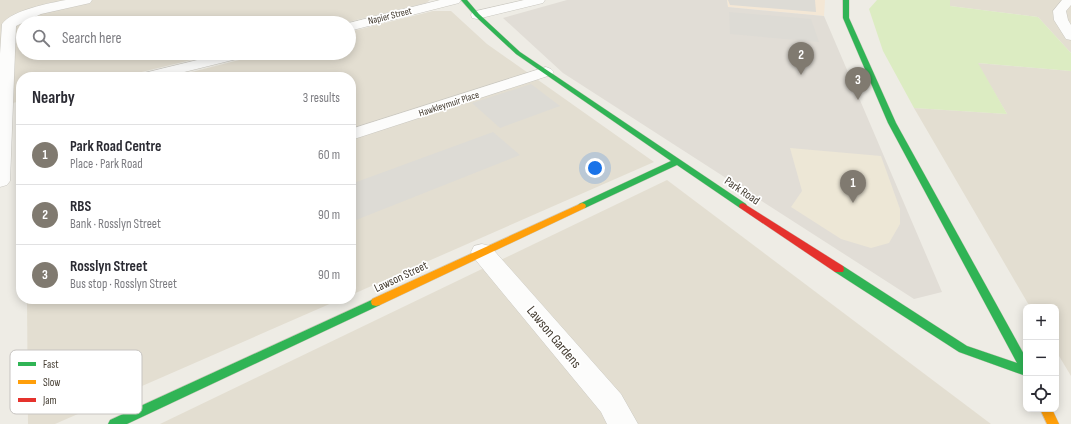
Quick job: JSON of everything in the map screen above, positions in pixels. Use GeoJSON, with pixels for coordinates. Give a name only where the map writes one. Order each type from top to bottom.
{"type":"FeatureCollection","features":[{"type":"Feature","properties":{"kind":"street"},"geometry":{"type":"LineString","coordinates":[[0,14],[21,16],[41,9],[86,0]]}},
{"type":"Feature","properties":{"kind":"street","name":"Napier Street"},"geometry":{"type":"LineString","coordinates":[[356,25],[455,0]]}},
{"type":"Feature","properties":{"kind":"street","name":"Park Road"},"geometry":{"type":"LineString","coordinates":[[464,0],[518,53],[676,162],[963,349],[1023,369]]}},
{"type":"Feature","properties":{"kind":"street"},"geometry":{"type":"LineString","coordinates":[[477,14],[539,0]]}},
{"type":"Feature","properties":{"kind":"street"},"geometry":{"type":"LineString","coordinates":[[846,0],[846,18],[892,123],[1023,364]]}},
{"type":"Feature","properties":{"kind":"street"},"geometry":{"type":"LineString","coordinates":[[1069,0],[1059,10],[1062,20],[1071,36]]}},
{"type":"Feature","properties":{"kind":"street"},"geometry":{"type":"LineString","coordinates":[[0,181],[2,112],[9,24],[16,19]]}},
{"type":"Feature","properties":{"kind":"street"},"geometry":{"type":"LineString","coordinates":[[166,72],[215,60]]}},
{"type":"Feature","properties":{"kind":"street","name":"Hawkleymuir Place"},"geometry":{"type":"LineString","coordinates":[[356,133],[546,72]]}},
{"type":"Feature","properties":{"kind":"street"},"geometry":{"type":"LineString","coordinates":[[2,112],[16,108]]}},
{"type":"Feature","properties":{"kind":"street","name":"Lawson Street"},"geometry":{"type":"LineString","coordinates":[[142,411],[676,162]]}},
{"type":"Feature","properties":{"kind":"street","name":"Lawson Gardens"},"geometry":{"type":"LineString","coordinates":[[482,252],[611,403],[623,424]]}},
{"type":"Feature","properties":{"kind":"street"},"geometry":{"type":"LineString","coordinates":[[1047,412],[1053,424]]}},
{"type":"Feature","properties":{"kind":"street","name":"Lawson Street"},"geometry":{"type":"LineString","coordinates":[[114,424],[135,414]]}},
{"type":"Feature","properties":{"kind":"shaded area"},"geometry":{"type":"Polygon","coordinates":[[[0,0],[430,0],[426,3],[356,20],[356,16],[16,16],[16,60],[191,60],[142,72],[16,72],[16,102],[0,106],[0,0]]]}},
{"type":"Feature","properties":{"kind":"shaded area"},"geometry":{"type":"Polygon","coordinates":[[[567,0],[727,0],[728,7],[824,16],[942,292],[914,299],[563,73],[503,18],[567,0]]]}},
{"type":"Feature","properties":{"kind":"shaded area"},"geometry":{"type":"Polygon","coordinates":[[[727,0],[825,0],[824,16],[728,7],[727,0]]]}},
{"type":"Feature","properties":{"kind":"shaded area"},"geometry":{"type":"Polygon","coordinates":[[[728,0],[815,0],[816,12],[730,5],[728,0]]]}},
{"type":"Feature","properties":{"kind":"shaded area"},"geometry":{"type":"Polygon","coordinates":[[[950,0],[1071,0],[1071,53],[1038,17],[950,6],[950,0]]]}},
{"type":"Feature","properties":{"kind":"shaded area"},"geometry":{"type":"Polygon","coordinates":[[[433,11],[451,11],[487,44],[654,162],[356,293],[356,72],[192,72],[239,60],[356,60],[356,30],[433,11]]]}},
{"type":"Feature","properties":{"kind":"shaded area"},"geometry":{"type":"Polygon","coordinates":[[[729,12],[811,19],[819,42],[730,34],[729,12]]]}},
{"type":"Feature","properties":{"kind":"shaded area"},"geometry":{"type":"Polygon","coordinates":[[[977,63],[1071,71],[1071,376],[1059,356],[1059,304],[1028,304],[914,108],[1007,114],[977,63]]]}},
{"type":"Feature","properties":{"kind":"shaded area"},"geometry":{"type":"Polygon","coordinates":[[[531,84],[560,106],[500,128],[472,103],[531,84]]]}},
{"type":"Feature","properties":{"kind":"shaded area"},"geometry":{"type":"Polygon","coordinates":[[[493,132],[520,155],[356,220],[356,182],[493,132]]]}},
{"type":"Feature","properties":{"kind":"shaded area"},"geometry":{"type":"Polygon","coordinates":[[[790,148],[881,156],[900,209],[900,224],[889,243],[871,248],[841,239],[791,207],[802,191],[790,148]]]}},
{"type":"Feature","properties":{"kind":"shaded area"},"geometry":{"type":"Polygon","coordinates":[[[667,180],[991,424],[160,424],[667,180]]]}},
{"type":"Feature","properties":{"kind":"shaded area"},"geometry":{"type":"Polygon","coordinates":[[[27,304],[330,304],[142,386],[142,350],[27,350],[27,304]]]}},
{"type":"Feature","properties":{"kind":"shaded area"},"geometry":{"type":"Polygon","coordinates":[[[28,414],[78,414],[55,424],[28,424],[28,414]]]}},
{"type":"Feature","properties":{"kind":"green space"},"geometry":{"type":"Polygon","coordinates":[[[877,0],[950,0],[950,6],[1038,17],[1071,53],[1071,71],[978,63],[1007,114],[914,108],[883,51],[869,9],[877,0]]]}},
{"type":"Feature","properties":{"kind":"traffic: fast"},"geometry":{"type":"LineString","coordinates":[[464,0],[477,15],[518,53],[743,206]]}},
{"type":"Feature","properties":{"kind":"traffic: fast"},"geometry":{"type":"LineString","coordinates":[[846,0],[846,18],[892,123],[1023,363]]}},
{"type":"Feature","properties":{"kind":"traffic: fast"},"geometry":{"type":"LineString","coordinates":[[582,206],[676,162]]}},
{"type":"Feature","properties":{"kind":"traffic: fast"},"geometry":{"type":"LineString","coordinates":[[839,269],[963,349],[1023,370]]}},
{"type":"Feature","properties":{"kind":"traffic: fast"},"geometry":{"type":"LineString","coordinates":[[142,411],[376,302]]}},
{"type":"Feature","properties":{"kind":"traffic: fast"},"geometry":{"type":"LineString","coordinates":[[114,424],[135,414]]}},
{"type":"Feature","properties":{"kind":"traffic: slow"},"geometry":{"type":"LineString","coordinates":[[376,302],[582,206]]}},
{"type":"Feature","properties":{"kind":"traffic: slow"},"geometry":{"type":"LineString","coordinates":[[1047,412],[1053,424]]}},
{"type":"Feature","properties":{"kind":"traffic: jam"},"geometry":{"type":"LineString","coordinates":[[743,206],[839,269]]}},
{"type":"Feature","properties":{"kind":"place","name":"RBS"},"geometry":{"type":"Point","coordinates":[801,75]}},
{"type":"Feature","properties":{"kind":"place","name":"Rosslyn Street"},"geometry":{"type":"Point","coordinates":[858,100]}},
{"type":"Feature","properties":{"kind":"place","name":"Park Road Centre"},"geometry":{"type":"Point","coordinates":[853,203]}}]}
